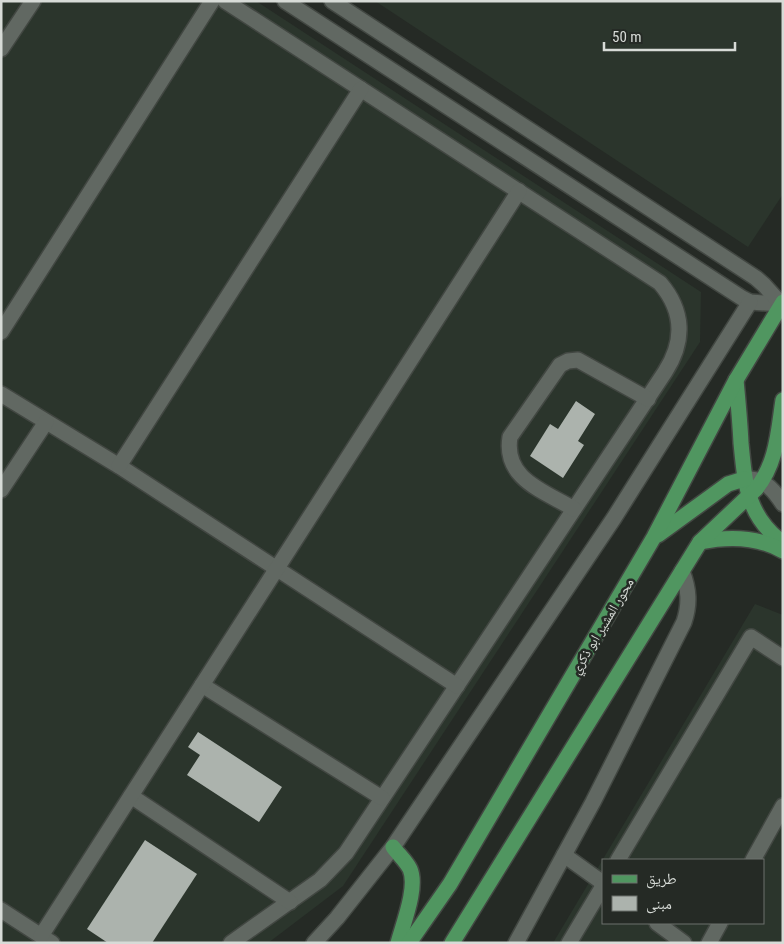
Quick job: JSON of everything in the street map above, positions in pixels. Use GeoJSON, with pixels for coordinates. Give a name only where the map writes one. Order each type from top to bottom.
{"type":"FeatureCollection","features":[{"type":"Feature","properties":{"kind":"main road","name":"محور المشير ابو ذكري"},"geometry":{"type":"LineString","coordinates":[[409,943],[450,884],[654,537],[736,380],[782,303]]}},
{"type":"Feature","properties":{"kind":"main road"},"geometry":{"type":"LineString","coordinates":[[736,380],[744,479],[748,496],[760,520],[783,543]]}},
{"type":"Feature","properties":{"kind":"main road"},"geometry":{"type":"LineString","coordinates":[[452,943],[700,542],[762,481],[774,456],[783,400]]}},
{"type":"Feature","properties":{"kind":"main road"},"geometry":{"type":"LineString","coordinates":[[654,537],[728,484],[744,479]]}},
{"type":"Feature","properties":{"kind":"main road"},"geometry":{"type":"LineString","coordinates":[[700,542],[721,538],[742,538],[773,545],[783,551]]}},
{"type":"Feature","properties":{"kind":"main road"},"geometry":{"type":"LineString","coordinates":[[392,847],[410,869],[413,881],[410,900],[398,943]]}},
{"type":"Feature","properties":{"kind":"street"},"geometry":{"type":"LineString","coordinates":[[1,49],[33,1]]}},
{"type":"Feature","properties":{"kind":"street"},"geometry":{"type":"LineString","coordinates":[[1,332],[212,1]]}},
{"type":"Feature","properties":{"kind":"street"},"geometry":{"type":"LineString","coordinates":[[225,1],[660,282],[671,296],[677,311],[680,329],[678,346],[672,361],[346,853],[320,880],[231,943]]}},
{"type":"Feature","properties":{"kind":"street"},"geometry":{"type":"LineString","coordinates":[[285,1],[742,298],[750,302],[782,303]]}},
{"type":"Feature","properties":{"kind":"street"},"geometry":{"type":"LineString","coordinates":[[332,1],[756,278],[782,303]]}},
{"type":"Feature","properties":{"kind":"street"},"geometry":{"type":"LineString","coordinates":[[118,466],[360,89]]}},
{"type":"Feature","properties":{"kind":"street"},"geometry":{"type":"LineString","coordinates":[[1,910],[47,939],[131,796],[519,191]]}},
{"type":"Feature","properties":{"kind":"street"},"geometry":{"type":"LineString","coordinates":[[314,943],[337,918],[392,847],[614,518],[750,302]]}},
{"type":"Feature","properties":{"kind":"street"},"geometry":{"type":"LineString","coordinates":[[574,509],[524,479],[513,466],[508,450],[510,436],[560,365],[568,361],[578,360],[648,398]]}},
{"type":"Feature","properties":{"kind":"street"},"geometry":{"type":"LineString","coordinates":[[1,394],[118,466],[457,686]]}},
{"type":"Feature","properties":{"kind":"street"},"geometry":{"type":"LineString","coordinates":[[1,490],[46,422]]}},
{"type":"Feature","properties":{"kind":"street"},"geometry":{"type":"LineString","coordinates":[[779,426],[783,444]]}},
{"type":"Feature","properties":{"kind":"street"},"geometry":{"type":"LineString","coordinates":[[744,479],[762,481],[775,492],[783,504]]}},
{"type":"Feature","properties":{"kind":"street"},"geometry":{"type":"LineString","coordinates":[[516,943],[564,855],[684,622],[689,597],[682,571]]}},
{"type":"Feature","properties":{"kind":"street"},"geometry":{"type":"LineString","coordinates":[[619,859],[751,637],[783,658]]}},
{"type":"Feature","properties":{"kind":"street"},"geometry":{"type":"LineString","coordinates":[[202,685],[382,798]]}},
{"type":"Feature","properties":{"kind":"street"},"geometry":{"type":"LineString","coordinates":[[131,796],[290,902]]}},
{"type":"Feature","properties":{"kind":"street"},"geometry":{"type":"LineString","coordinates":[[754,859],[783,806]]}},
{"type":"Feature","properties":{"kind":"street"},"geometry":{"type":"LineString","coordinates":[[564,855],[602,884]]}},
{"type":"Feature","properties":{"kind":"street"},"geometry":{"type":"LineString","coordinates":[[569,943],[602,887]]}},
{"type":"Feature","properties":{"kind":"street"},"geometry":{"type":"LineString","coordinates":[[304,943],[337,918]]}},
{"type":"Feature","properties":{"kind":"street"},"geometry":{"type":"LineString","coordinates":[[658,924],[684,943]]}},
{"type":"Feature","properties":{"kind":"street"},"geometry":{"type":"LineString","coordinates":[[709,943],[719,924]]}},
{"type":"Feature","properties":{"kind":"shaded area"},"geometry":{"type":"Polygon","coordinates":[[[1,1],[256,1],[701,292],[700,342],[343,886],[268,943],[1,943],[1,1]]]}},
{"type":"Feature","properties":{"kind":"shaded area"},"geometry":{"type":"Polygon","coordinates":[[[375,1],[783,1],[783,194],[748,247],[375,1]]]}},
{"type":"Feature","properties":{"kind":"shaded area"},"geometry":{"type":"Polygon","coordinates":[[[755,604],[783,615],[783,943],[553,943],[602,861],[602,924],[764,924],[764,859],[603,859],[755,604]]]}},
{"type":"Feature","properties":{"kind":"building"},"geometry":{"type":"Polygon","coordinates":[[[576,401],[595,414],[578,441],[584,445],[563,478],[530,456],[550,424],[558,429],[576,401]]]}},
{"type":"Feature","properties":{"kind":"building"},"geometry":{"type":"Polygon","coordinates":[[[198,732],[282,787],[259,822],[187,775],[200,755],[188,747],[198,732]]]}},
{"type":"Feature","properties":{"kind":"building"},"geometry":{"type":"Polygon","coordinates":[[[145,840],[197,874],[152,943],[108,943],[87,929],[145,840]]]}}]}
